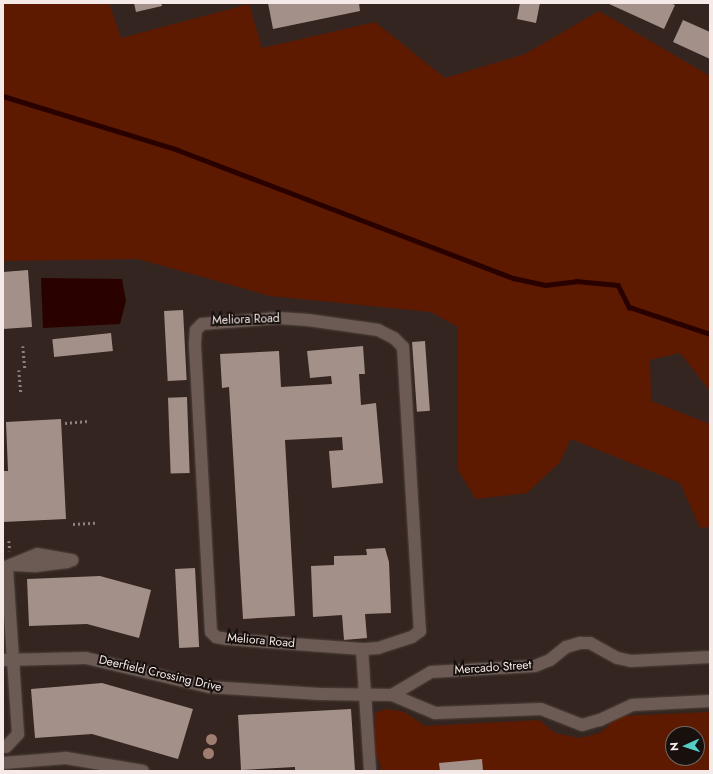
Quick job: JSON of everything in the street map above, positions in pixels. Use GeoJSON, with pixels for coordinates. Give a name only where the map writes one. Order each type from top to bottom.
{"type":"FeatureCollection","features":[{"type":"Feature","properties":{"kind":"street","name":"Meliora Road"},"geometry":{"type":"LineString","coordinates":[[278,318],[308,320],[378,330],[394,338],[403,347],[420,631],[406,639],[378,648],[362,649],[216,638],[211,632],[195,343],[196,330],[202,324],[278,318]]}},
{"type":"Feature","properties":{"kind":"street"},"geometry":{"type":"LineString","coordinates":[[8,566],[8,660],[18,734],[4,745],[5,762],[66,758],[143,771]]}},
{"type":"Feature","properties":{"kind":"street","name":"Mercado Street"},"geometry":{"type":"LineString","coordinates":[[392,695],[431,672],[535,666],[550,660],[566,647],[580,643],[590,643],[617,658],[631,661],[710,657]]}},
{"type":"Feature","properties":{"kind":"street"},"geometry":{"type":"LineString","coordinates":[[362,649],[370,771]]}},
{"type":"Feature","properties":{"kind":"street","name":"Deerfield Crossing Drive"},"geometry":{"type":"LineString","coordinates":[[8,660],[86,658],[209,687],[366,696]]}},
{"type":"Feature","properties":{"kind":"street","name":"Mercado Street"},"geometry":{"type":"LineString","coordinates":[[366,696],[392,695],[435,713],[541,709],[582,725],[600,720],[632,705],[710,701]]}},
{"type":"Feature","properties":{"kind":"path"},"geometry":{"type":"LineString","coordinates":[[23,346],[25,370]]}},
{"type":"Feature","properties":{"kind":"path"},"geometry":{"type":"LineString","coordinates":[[19,370],[20,393]]}},
{"type":"Feature","properties":{"kind":"path"},"geometry":{"type":"LineString","coordinates":[[65,423],[88,421]]}},
{"type":"Feature","properties":{"kind":"path"},"geometry":{"type":"LineString","coordinates":[[73,524],[95,523]]}},
{"type":"Feature","properties":{"kind":"shaded area"},"geometry":{"type":"Polygon","coordinates":[[[3,3],[109,3],[121,38],[249,4],[262,48],[375,22],[445,78],[525,54],[599,11],[710,76],[710,391],[680,353],[650,360],[651,401],[710,424],[710,527],[700,528],[680,483],[571,439],[560,462],[527,493],[476,499],[458,470],[458,327],[431,312],[270,296],[138,259],[3,261],[3,3]]]}},
{"type":"Feature","properties":{"kind":"shaded area"},"geometry":{"type":"Polygon","coordinates":[[[41,278],[122,279],[126,301],[120,324],[43,328],[41,278]]]}},
{"type":"Feature","properties":{"kind":"shaded area"},"geometry":{"type":"Polygon","coordinates":[[[386,709],[404,712],[425,726],[539,720],[555,733],[579,738],[600,733],[619,716],[710,712],[710,771],[382,771],[374,747],[375,713],[386,709]]]}},
{"type":"Feature","properties":{"kind":"building"},"geometry":{"type":"Polygon","coordinates":[[[134,3],[161,3],[162,6],[136,12],[134,3]]]}},
{"type":"Feature","properties":{"kind":"building"},"geometry":{"type":"Polygon","coordinates":[[[268,3],[359,3],[360,11],[273,29],[268,3]]]}},
{"type":"Feature","properties":{"kind":"building"},"geometry":{"type":"Polygon","coordinates":[[[520,3],[540,3],[536,23],[517,19],[520,3]]]}},
{"type":"Feature","properties":{"kind":"building"},"geometry":{"type":"Polygon","coordinates":[[[607,3],[670,3],[675,5],[664,29],[607,3]]]}},
{"type":"Feature","properties":{"kind":"building"},"geometry":{"type":"Polygon","coordinates":[[[683,20],[710,32],[710,59],[673,42],[683,20]]]}},
{"type":"Feature","properties":{"kind":"building"},"geometry":{"type":"Polygon","coordinates":[[[28,270],[32,327],[3,329],[3,272],[28,270]]]}},
{"type":"Feature","properties":{"kind":"building"},"geometry":{"type":"Polygon","coordinates":[[[183,310],[187,380],[168,381],[164,311],[183,310]]]}},
{"type":"Feature","properties":{"kind":"building"},"geometry":{"type":"Polygon","coordinates":[[[111,333],[113,351],[54,357],[52,339],[111,333]]]}},
{"type":"Feature","properties":{"kind":"building"},"geometry":{"type":"Polygon","coordinates":[[[425,341],[430,411],[417,412],[412,342],[425,341]]]}},
{"type":"Feature","properties":{"kind":"building"},"geometry":{"type":"Polygon","coordinates":[[[363,346],[365,374],[359,374],[361,405],[376,403],[383,483],[332,488],[329,451],[343,450],[342,437],[285,440],[295,616],[243,619],[229,387],[222,388],[220,354],[279,351],[281,387],[332,384],[331,376],[310,378],[307,351],[363,346]]]}},
{"type":"Feature","properties":{"kind":"building"},"geometry":{"type":"Polygon","coordinates":[[[187,397],[190,473],[171,474],[168,398],[187,397]]]}},
{"type":"Feature","properties":{"kind":"building"},"geometry":{"type":"Polygon","coordinates":[[[61,419],[66,519],[3,522],[3,471],[8,471],[6,422],[61,419]]]}},
{"type":"Feature","properties":{"kind":"building"},"geometry":{"type":"Polygon","coordinates":[[[385,548],[389,562],[391,613],[365,614],[367,638],[344,640],[342,615],[313,617],[311,566],[334,565],[334,556],[367,555],[366,549],[385,548]]]}},
{"type":"Feature","properties":{"kind":"building"},"geometry":{"type":"Polygon","coordinates":[[[195,568],[199,647],[179,648],[175,569],[195,568]]]}},
{"type":"Feature","properties":{"kind":"building"},"geometry":{"type":"Polygon","coordinates":[[[100,576],[151,590],[139,638],[87,624],[29,626],[27,579],[100,576]]]}},
{"type":"Feature","properties":{"kind":"building"},"geometry":{"type":"Polygon","coordinates":[[[102,683],[193,709],[178,759],[92,734],[35,738],[31,689],[102,683]]]}},
{"type":"Feature","properties":{"kind":"building"},"geometry":{"type":"Polygon","coordinates":[[[351,709],[355,771],[295,771],[295,767],[241,770],[238,715],[351,709]]]}},
{"type":"Feature","properties":{"kind":"building"},"geometry":{"type":"Polygon","coordinates":[[[482,759],[483,771],[440,771],[439,763],[482,759]]]}},
{"type":"Feature","properties":{"kind":"waterway"},"geometry":{"type":"LineString","coordinates":[[3,96],[178,150],[513,278],[545,285],[576,281],[618,285],[629,307],[710,334]]}}]}
